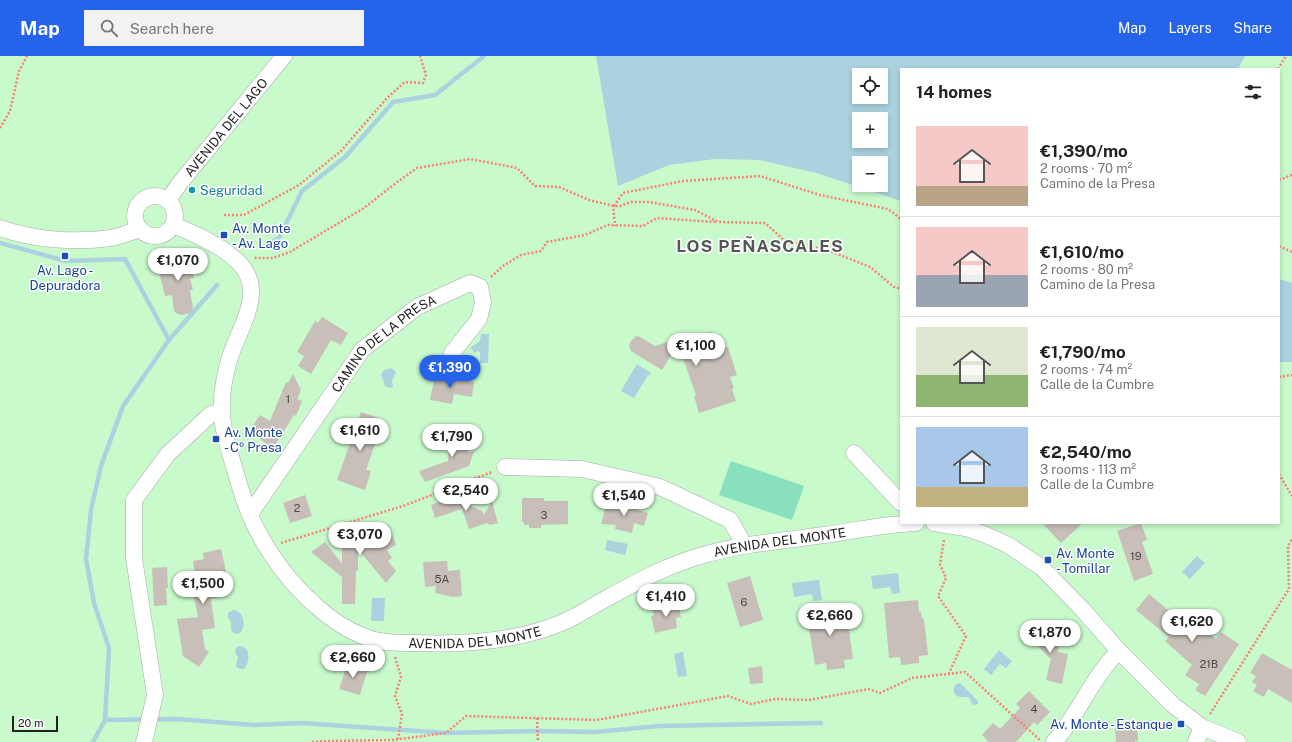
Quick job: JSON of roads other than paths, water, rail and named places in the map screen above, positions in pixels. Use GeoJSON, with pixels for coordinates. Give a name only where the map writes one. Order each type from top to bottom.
{"type":"FeatureCollection","features":[{"type":"Feature","properties":{"kind":"street","name":"AVENIDA DEL LAGO"},"geometry":{"type":"LineString","coordinates":[[168,200],[180,183],[284,56]]}},
{"type":"Feature","properties":{"kind":"street"},"geometry":{"type":"LineString","coordinates":[[152,196],[161,196],[168,200],[174,207],[175,216],[173,225],[162,235],[154,236],[146,234],[140,229],[136,221],[136,213],[139,205],[145,199],[152,196]]}},
{"type":"Feature","properties":{"kind":"street","name":"AVENIDA DEL MONTE"},"geometry":{"type":"LineString","coordinates":[[173,225],[195,233],[228,254],[241,265],[248,277],[251,290],[250,303],[228,361],[221,412],[237,479],[250,514],[280,568],[295,586],[317,607],[342,625],[366,638],[393,643],[442,644],[486,641],[526,634],[567,620],[664,568],[700,556],[742,546],[903,524]]}},
{"type":"Feature","properties":{"kind":"street"},"geometry":{"type":"LineString","coordinates":[[0,228],[36,238],[65,240],[112,238],[140,229]]}},
{"type":"Feature","properties":{"kind":"street","name":"CAMINO DE LA PRESA"},"geometry":{"type":"LineString","coordinates":[[250,514],[362,350],[417,307],[470,283],[480,287],[483,302],[479,319],[452,352]]}},
{"type":"Feature","properties":{"kind":"street"},"geometry":{"type":"LineString","coordinates":[[144,742],[155,695],[134,558],[134,500],[168,454],[211,414],[221,412]]}},
{"type":"Feature","properties":{"kind":"street"},"geometry":{"type":"LineString","coordinates":[[854,453],[900,502]]}},
{"type":"Feature","properties":{"kind":"street"},"geometry":{"type":"LineString","coordinates":[[506,467],[582,469],[660,487],[730,520],[741,539],[742,546]]}},
{"type":"Feature","properties":{"kind":"street"},"geometry":{"type":"LineString","coordinates":[[940,528],[948,524],[973,530],[1008,545],[1041,567],[1173,705],[1202,727],[1238,742]]}},
{"type":"Feature","properties":{"kind":"street"},"geometry":{"type":"LineString","coordinates":[[1054,742],[1063,732],[1086,694],[1110,659],[1119,650]]}},
{"type":"Feature","properties":{"kind":"street"},"geometry":{"type":"LineString","coordinates":[[1196,742],[1202,727]]}},
{"type":"Feature","properties":{"kind":"water"},"geometry":{"type":"Polygon","coordinates":[[[596,56],[1245,56],[1239,68],[900,68],[900,201],[874,192],[888,192],[888,156],[852,156],[852,185],[816,173],[760,160],[715,159],[669,165],[618,186],[596,56]]]}},
{"type":"Feature","properties":{"kind":"water"},"geometry":{"type":"Polygon","coordinates":[[[1280,279],[1292,283],[1292,362],[1280,362],[1280,279]]]}},
{"type":"Feature","properties":{"kind":"water"},"geometry":{"type":"Polygon","coordinates":[[[481,334],[489,334],[488,363],[480,363],[480,352],[477,351],[475,353],[470,348],[480,341],[481,334]]]}},
{"type":"Feature","properties":{"kind":"water"},"geometry":{"type":"Polygon","coordinates":[[[637,364],[651,373],[648,375],[634,398],[621,391],[637,364]]]}},
{"type":"Feature","properties":{"kind":"water"},"geometry":{"type":"Polygon","coordinates":[[[391,368],[396,372],[392,381],[393,387],[390,388],[385,386],[381,374],[384,370],[391,368]]]}},
{"type":"Feature","properties":{"kind":"water"},"geometry":{"type":"Polygon","coordinates":[[[607,540],[628,544],[625,555],[605,550],[607,540]]]}},
{"type":"Feature","properties":{"kind":"water"},"geometry":{"type":"Polygon","coordinates":[[[1197,556],[1205,563],[1190,579],[1182,572],[1197,556]]]}},
{"type":"Feature","properties":{"kind":"water"},"geometry":{"type":"Polygon","coordinates":[[[898,573],[900,593],[892,594],[890,587],[873,589],[871,576],[898,573]]]}},
{"type":"Feature","properties":{"kind":"water"},"geometry":{"type":"Polygon","coordinates":[[[819,580],[822,600],[813,601],[812,594],[794,597],[792,583],[819,580]]]}},
{"type":"Feature","properties":{"kind":"water"},"geometry":{"type":"Polygon","coordinates":[[[372,598],[385,598],[384,621],[371,621],[372,598]]]}},
{"type":"Feature","properties":{"kind":"water"},"geometry":{"type":"Polygon","coordinates":[[[233,610],[239,612],[243,621],[242,631],[235,634],[231,630],[231,622],[228,618],[228,613],[233,610]]]}},
{"type":"Feature","properties":{"kind":"water"},"geometry":{"type":"Polygon","coordinates":[[[239,646],[246,648],[248,654],[247,665],[242,669],[236,666],[238,657],[235,653],[236,648],[239,646]]]}},
{"type":"Feature","properties":{"kind":"water"},"geometry":{"type":"Polygon","coordinates":[[[999,650],[1012,661],[1006,668],[1000,664],[991,675],[984,669],[999,650]]]}},
{"type":"Feature","properties":{"kind":"water"},"geometry":{"type":"Polygon","coordinates":[[[683,652],[687,676],[678,677],[674,654],[683,652]]]}},
{"type":"Feature","properties":{"kind":"water"},"geometry":{"type":"Polygon","coordinates":[[[960,683],[978,701],[978,704],[972,704],[968,697],[960,697],[955,695],[954,687],[956,684],[960,683]]]}},
{"type":"Feature","properties":{"kind":"waterway"},"geometry":{"type":"LineString","coordinates":[[264,247],[279,238],[302,191],[345,157],[393,102],[435,95],[484,56]]}},
{"type":"Feature","properties":{"kind":"waterway"},"geometry":{"type":"LineString","coordinates":[[0,243],[66,261],[125,259],[169,340]]}},
{"type":"Feature","properties":{"kind":"waterway"},"geometry":{"type":"LineString","coordinates":[[93,742],[105,720],[109,648],[94,603],[86,559],[91,510],[101,466],[123,406],[169,340],[217,285]]}},
{"type":"Feature","properties":{"kind":"waterway"},"geometry":{"type":"LineString","coordinates":[[105,720],[177,719],[254,725],[302,723],[446,733],[538,731],[595,732],[659,726],[821,723]]}},
{"type":"Feature","properties":{"kind":"place","name":"Seguridad"},"geometry":{"type":"Point","coordinates":[192,190]}},
{"type":"Feature","properties":{"kind":"place","name":"Av. Monte - Av. Lago"},"geometry":{"type":"Point","coordinates":[224,235]}},
{"type":"Feature","properties":{"kind":"place","name":"Av. Lago - Depuradora"},"geometry":{"type":"Point","coordinates":[65,256]}},
{"type":"Feature","properties":{"kind":"place","name":"Av. Monte - Cº Presa"},"geometry":{"type":"Point","coordinates":[216,439]}},
{"type":"Feature","properties":{"kind":"place","name":"Av. Monte - Tomillar"},"geometry":{"type":"Point","coordinates":[1048,560]}},
{"type":"Feature","properties":{"kind":"place","name":"Av. Monte - Estanque"},"geometry":{"type":"Point","coordinates":[1181,724]}},
{"type":"Feature","properties":{"kind":"district","name":"LOS PEÑASCALES"},"geometry":{"type":"Point","coordinates":[760,246]}}]}
